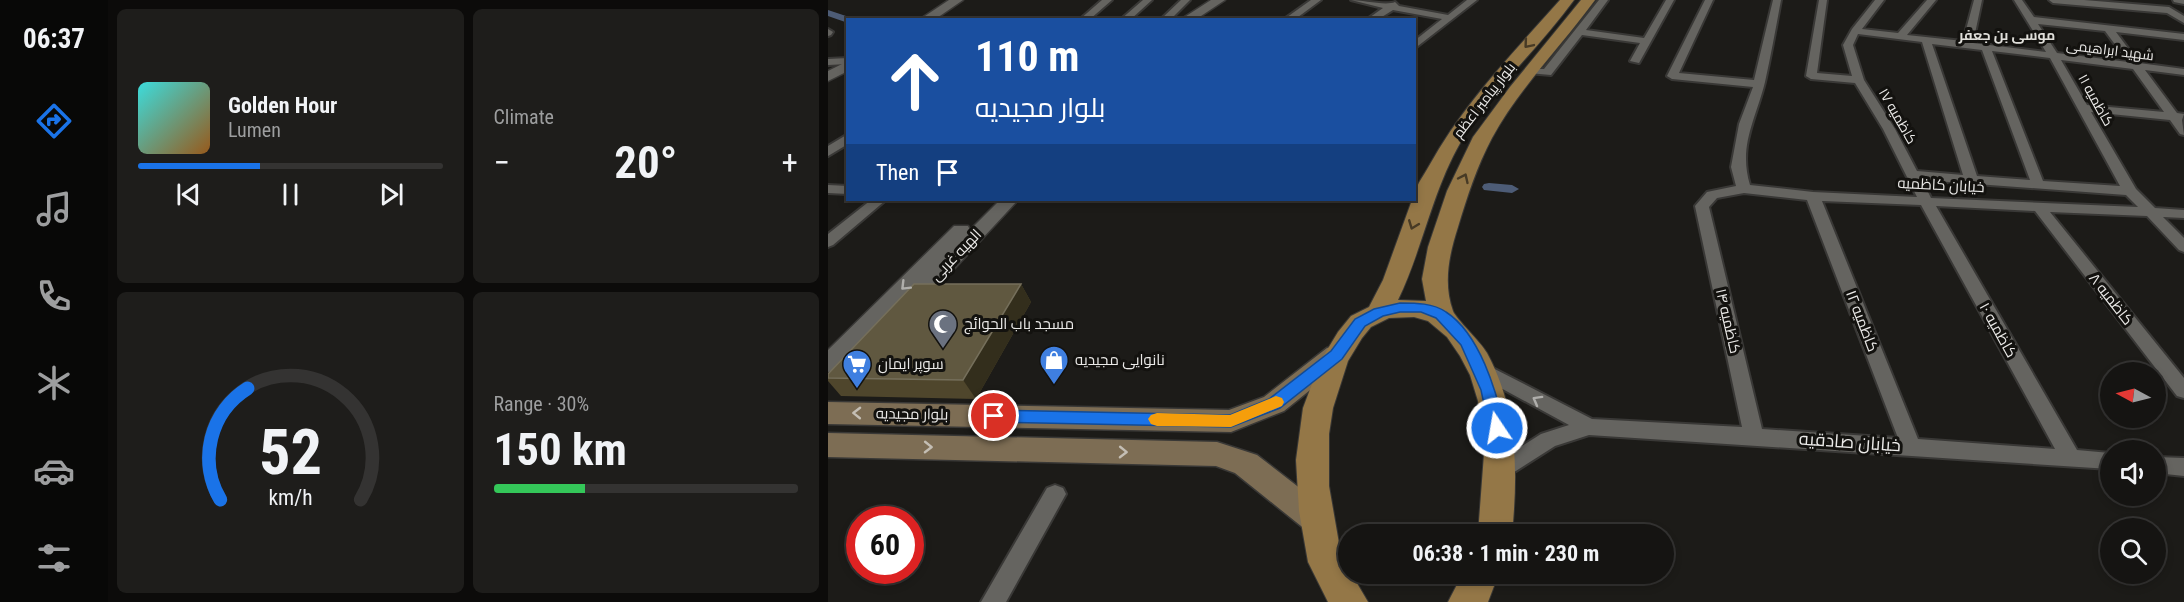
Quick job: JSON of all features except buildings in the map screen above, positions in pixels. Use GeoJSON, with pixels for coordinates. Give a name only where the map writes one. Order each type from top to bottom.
{"type":"FeatureCollection","features":[{"type":"Feature","properties":{"kind":"main road","name":"بلوار پیامبر اعظم"},"geometry":{"type":"LineString","coordinates":[[1441,315],[1434,279],[1440,247],[1458,191],[1483,137],[1588,0]]}},
{"type":"Feature","properties":{"kind":"main road","name":"بلوار پیامبر اعظم"},"geometry":{"type":"LineString","coordinates":[[1379,312],[1395,280],[1427,188],[1456,134],[1565,1]]}},
{"type":"Feature","properties":{"kind":"main road"},"geometry":{"type":"LineString","coordinates":[[1395,280],[1414,284],[1434,279]]}},
{"type":"Feature","properties":{"kind":"main road"},"geometry":{"type":"LineString","coordinates":[[1348,602],[1326,562],[1312,491],[1313,447],[1318,408],[1336,355],[1360,323],[1379,312],[1400,307],[1422,308],[1441,315],[1467,342],[1488,390],[1497,428],[1501,470],[1496,524]]}},
{"type":"Feature","properties":{"kind":"main road","name":"بلوار مجیدیه"},"geometry":{"type":"LineString","coordinates":[[828,413],[1231,421],[1274,404],[1336,355]]}},
{"type":"Feature","properties":{"kind":"main road"},"geometry":{"type":"LineString","coordinates":[[1217,454],[1231,441],[1233,434],[1231,421]]}},
{"type":"Feature","properties":{"kind":"main road"},"geometry":{"type":"LineString","coordinates":[[828,445],[1217,454],[1246,464],[1317,520]]}},
{"type":"Feature","properties":{"kind":"street"},"geometry":{"type":"LineString","coordinates":[[928,18],[957,0]]}},
{"type":"Feature","properties":{"kind":"street"},"geometry":{"type":"LineString","coordinates":[[1086,18],[1108,0]]}},
{"type":"Feature","properties":{"kind":"street"},"geometry":{"type":"LineString","coordinates":[[1126,18],[1148,0]]}},
{"type":"Feature","properties":{"kind":"street"},"geometry":{"type":"LineString","coordinates":[[1166,18],[1186,0]]}},
{"type":"Feature","properties":{"kind":"street"},"geometry":{"type":"LineString","coordinates":[[1188,18],[1219,0]]}},
{"type":"Feature","properties":{"kind":"street"},"geometry":{"type":"LineString","coordinates":[[1199,18],[1228,0]]}},
{"type":"Feature","properties":{"kind":"street"},"geometry":{"type":"LineString","coordinates":[[1290,18],[1317,0]]}},
{"type":"Feature","properties":{"kind":"street"},"geometry":{"type":"LineString","coordinates":[[1355,0],[1450,18]]}},
{"type":"Feature","properties":{"kind":"street"},"geometry":{"type":"LineString","coordinates":[[1373,18],[1404,0]]}},
{"type":"Feature","properties":{"kind":"street"},"geometry":{"type":"LineString","coordinates":[[1416,44],[1473,0]]}},
{"type":"Feature","properties":{"kind":"street"},"geometry":{"type":"LineString","coordinates":[[1532,71],[1547,73],[1604,0]]}},
{"type":"Feature","properties":{"kind":"street"},"geometry":{"type":"LineString","coordinates":[[1635,61],[1670,0]]}},
{"type":"Feature","properties":{"kind":"street"},"geometry":{"type":"LineString","coordinates":[[1708,0],[1672,76],[1759,84]]}},
{"type":"Feature","properties":{"kind":"street"},"geometry":{"type":"LineString","coordinates":[[1744,189],[1738,167],[1745,124],[1759,84],[1777,0]]}},
{"type":"Feature","properties":{"kind":"street"},"geometry":{"type":"LineString","coordinates":[[1823,0],[1811,76],[1860,80]]}},
{"type":"Feature","properties":{"kind":"street"},"geometry":{"type":"LineString","coordinates":[[1855,32],[1880,0]]}},
{"type":"Feature","properties":{"kind":"street"},"geometry":{"type":"LineString","coordinates":[[1900,37],[1932,0]]}},
{"type":"Feature","properties":{"kind":"street"},"geometry":{"type":"LineString","coordinates":[[1967,45],[1978,0]]}},
{"type":"Feature","properties":{"kind":"street","name":"کاظمیه ۱۱"},"geometry":{"type":"LineString","coordinates":[[2018,0],[2055,57],[2130,191],[2184,247]]}},
{"type":"Feature","properties":{"kind":"street"},"geometry":{"type":"LineString","coordinates":[[2031,20],[2184,35],[2181,23],[2169,10],[2053,0]]}},
{"type":"Feature","properties":{"kind":"street"},"geometry":{"type":"LineString","coordinates":[[2177,0],[2184,1]]}},
{"type":"Feature","properties":{"kind":"street"},"geometry":{"type":"LineString","coordinates":[[2108,28],[2184,124]]}},
{"type":"Feature","properties":{"kind":"street"},"geometry":{"type":"LineString","coordinates":[[1580,32],[1647,41]]}},
{"type":"Feature","properties":{"kind":"street","name":"کاظمیه ۱۷"},"geometry":{"type":"LineString","coordinates":[[1855,32],[1848,45],[1860,80],[1889,129],[1926,201]]}},
{"type":"Feature","properties":{"kind":"street","name":"شهید ابراهیمی"},"geometry":{"type":"LineString","coordinates":[[1855,32],[2184,72]]}},
{"type":"Feature","properties":{"kind":"street"},"geometry":{"type":"LineString","coordinates":[[1926,40],[1971,179]]}},
{"type":"Feature","properties":{"kind":"street"},"geometry":{"type":"LineString","coordinates":[[1986,48],[2038,184]]}},
{"type":"Feature","properties":{"kind":"street"},"geometry":{"type":"LineString","coordinates":[[828,62],[846,63]]}},
{"type":"Feature","properties":{"kind":"street"},"geometry":{"type":"LineString","coordinates":[[828,77],[846,64]]}},
{"type":"Feature","properties":{"kind":"street"},"geometry":{"type":"LineString","coordinates":[[2082,108],[2178,116]]}},
{"type":"Feature","properties":{"kind":"street"},"geometry":{"type":"LineString","coordinates":[[2178,116],[2184,131]]}},
{"type":"Feature","properties":{"kind":"street"},"geometry":{"type":"LineString","coordinates":[[828,152],[846,139]]}},
{"type":"Feature","properties":{"kind":"street"},"geometry":{"type":"LineString","coordinates":[[1913,175],[2130,191]]}},
{"type":"Feature","properties":{"kind":"street","name":"خیابان کاظمیه"},"geometry":{"type":"LineString","coordinates":[[1702,206],[1712,195],[1744,189],[1813,196],[2184,214]]}},
{"type":"Feature","properties":{"kind":"street","name":"کاظمیه ۱۲"},"geometry":{"type":"LineString","coordinates":[[1813,196],[1911,447]]}},
{"type":"Feature","properties":{"kind":"street"},"geometry":{"type":"LineString","coordinates":[[828,242],[878,201]]}},
{"type":"Feature","properties":{"kind":"street","name":"الهیه غربی"},"geometry":{"type":"LineString","coordinates":[[833,372],[990,201]]}},
{"type":"Feature","properties":{"kind":"street","name":"الهیه غربی"},"geometry":{"type":"LineString","coordinates":[[833,372],[1008,201]]}},
{"type":"Feature","properties":{"kind":"street","name":"کاظمیه ۱۰"},"geometry":{"type":"LineString","coordinates":[[1926,201],[2071,459]]}},
{"type":"Feature","properties":{"kind":"street","name":"کاظمیه ۱۴"},"geometry":{"type":"LineString","coordinates":[[1702,206],[1754,436]]}},
{"type":"Feature","properties":{"kind":"street","name":"کاظمیه ۸"},"geometry":{"type":"LineString","coordinates":[[2039,207],[2184,391]]}},
{"type":"Feature","properties":{"kind":"street"},"geometry":{"type":"LineString","coordinates":[[1480,369],[1589,427]]}},
{"type":"Feature","properties":{"kind":"street"},"geometry":{"type":"LineString","coordinates":[[1501,470],[1548,440],[1589,427]]}},
{"type":"Feature","properties":{"kind":"street","name":"خیابان صادقیه"},"geometry":{"type":"LineString","coordinates":[[1589,427],[1754,436],[2100,460]]}},
{"type":"Feature","properties":{"kind":"street"},"geometry":{"type":"LineString","coordinates":[[2166,466],[2184,467]]}},
{"type":"Feature","properties":{"kind":"street"},"geometry":{"type":"LineString","coordinates":[[993,602],[1055,494]]}},
{"type":"Feature","properties":{"kind":"waterway"},"geometry":{"type":"LineString","coordinates":[[828,13],[846,19]]}},
{"type":"Feature","properties":{"kind":"waterway"},"geometry":{"type":"LineString","coordinates":[[1489,187],[1512,189]]}},
{"type":"Feature","properties":{"kind":"slow traffic"},"geometry":{"type":"LineString","coordinates":[[1157,419],[1231,421],[1276,402]]}},
{"type":"Feature","properties":{"kind":"place","name":"مسجد باب الحوائج"},"geometry":{"type":"Point","coordinates":[943,350]}},
{"type":"Feature","properties":{"kind":"place","name":"نانوایی مجیدیه"},"geometry":{"type":"Point","coordinates":[1054,386]}},
{"type":"Feature","properties":{"kind":"place","name":"سوپر ایمان"},"geometry":{"type":"Point","coordinates":[857,390]}},
{"type":"Feature","properties":{"kind":"district","name":"موسی بن جعفر"},"geometry":{"type":"Point","coordinates":[2007,35]}},
{"type":"Feature","properties":{"kind":"route"},"geometry":{"type":"LineString","coordinates":[[994,416],[1231,421],[1274,404],[1336,355],[1360,323],[1379,312],[1400,307],[1422,308],[1441,315],[1467,342],[1488,390],[1497,428]]}}]}
